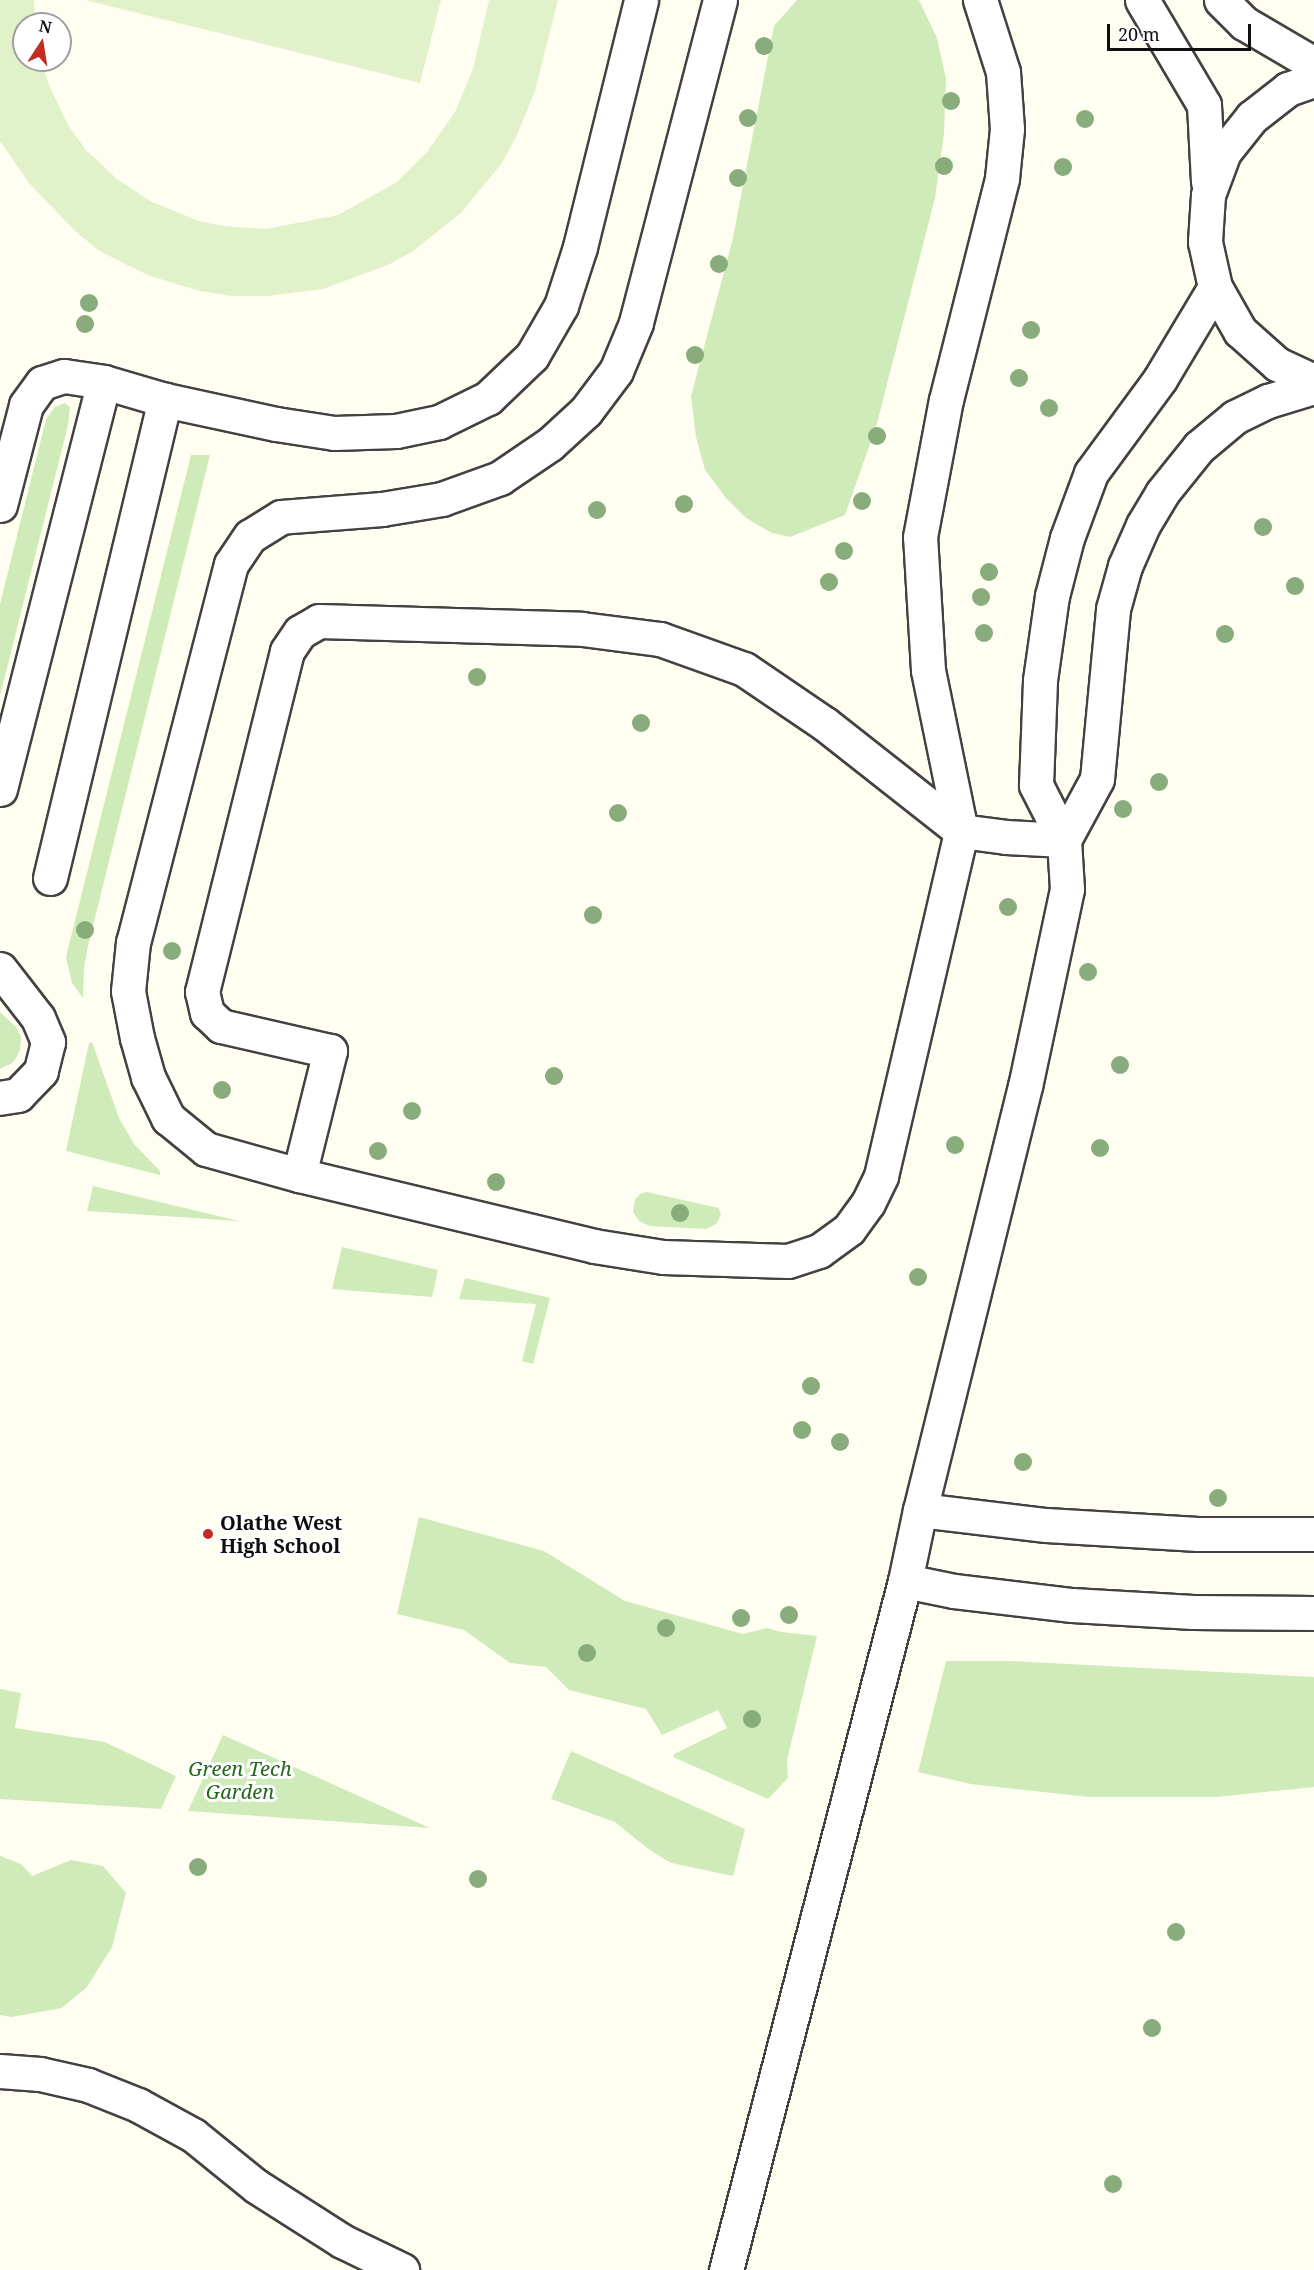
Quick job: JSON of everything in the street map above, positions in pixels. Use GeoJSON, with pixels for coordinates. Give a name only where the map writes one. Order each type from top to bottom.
{"type":"FeatureCollection","features":[{"type":"Feature","properties":{"kind":"street"},"geometry":{"type":"LineString","coordinates":[[0,505],[26,405],[42,383],[64,376],[104,382],[165,400],[276,424],[334,433],[396,431],[439,422],[488,398],[532,356],[561,306],[580,247],[641,0]]}},
{"type":"Feature","properties":{"kind":"street"},"geometry":{"type":"LineString","coordinates":[[720,0],[636,323],[616,371],[586,411],[550,444],[500,478],[442,499],[382,509],[281,517],[250,536],[231,564],[133,942],[128,991],[137,1038],[148,1077],[168,1118],[206,1149],[299,1176],[594,1246],[663,1257],[788,1261],[819,1251],[849,1229],[868,1203],[881,1176],[960,831],[928,670],[920,537],[946,400],[1002,178],[1007,129],[1003,72],[980,0]]}},
{"type":"Feature","properties":{"kind":"street"},"geometry":{"type":"LineString","coordinates":[[1143,0],[1204,105],[1208,195],[1205,242],[1215,287],[1240,331],[1277,364],[1314,381]]}},
{"type":"Feature","properties":{"kind":"street"},"geometry":{"type":"LineString","coordinates":[[1221,0],[1244,23],[1314,64]]}},
{"type":"Feature","properties":{"kind":"street"},"geometry":{"type":"LineString","coordinates":[[1208,195],[1224,152],[1252,117],[1288,89],[1314,80]]}},
{"type":"Feature","properties":{"kind":"street"},"geometry":{"type":"LineString","coordinates":[[726,2270],[905,1581],[920,1510],[1025,1086],[1066,889],[1064,840],[1036,785],[1040,680],[1052,596],[1067,538],[1091,473],[1160,379],[1215,287]]}},
{"type":"Feature","properties":{"kind":"street"},"geometry":{"type":"LineString","coordinates":[[0,789],[104,382]]}},
{"type":"Feature","properties":{"kind":"street"},"geometry":{"type":"LineString","coordinates":[[1064,840],[1097,779],[1105,717],[1113,609],[1125,566],[1143,525],[1162,493],[1199,447],[1235,417],[1268,401],[1314,387]]}},
{"type":"Feature","properties":{"kind":"street"},"geometry":{"type":"LineString","coordinates":[[50,878],[165,400]]}},
{"type":"Feature","properties":{"kind":"street"},"geometry":{"type":"LineString","coordinates":[[299,1176],[330,1051],[222,1026],[207,1013],[202,992],[286,651],[300,632],[319,621],[582,629],[660,639],[744,669],[825,724],[960,831],[1006,837],[1064,840]]}},
{"type":"Feature","properties":{"kind":"street"},"geometry":{"type":"LineString","coordinates":[[0,969],[39,1018],[48,1042],[41,1071],[18,1095],[0,1098]]}},
{"type":"Feature","properties":{"kind":"street"},"geometry":{"type":"LineString","coordinates":[[920,1510],[1046,1525],[1198,1534],[1314,1534]]}},
{"type":"Feature","properties":{"kind":"street"},"geometry":{"type":"LineString","coordinates":[[905,1581],[954,1591],[1072,1605],[1193,1612],[1314,1613]]}},
{"type":"Feature","properties":{"kind":"street"},"geometry":{"type":"LineString","coordinates":[[0,2071],[40,2074],[88,2085],[138,2105],[194,2135],[256,2186],[342,2241],[402,2270]]}},
{"type":"Feature","properties":{"kind":"green space"},"geometry":{"type":"Polygon","coordinates":[[[0,0],[34,0],[34,12],[12,12],[12,72],[45,72],[68,125],[86,150],[117,179],[152,202],[199,221],[223,226],[266,229],[338,215],[397,182],[427,152],[455,112],[473,69],[489,0],[558,0],[535,91],[516,137],[502,163],[461,213],[413,251],[390,264],[323,289],[268,296],[232,296],[200,291],[150,276],[98,250],[73,229],[29,183],[0,141],[0,0]]]}},
{"type":"Feature","properties":{"kind":"green space"},"geometry":{"type":"Polygon","coordinates":[[[85,0],[441,0],[420,83],[85,0]]]}},
{"type":"Feature","properties":{"kind":"green space"},"geometry":{"type":"Polygon","coordinates":[[[797,0],[919,0],[937,38],[946,79],[944,133],[935,198],[876,427],[845,515],[790,537],[772,533],[746,518],[726,498],[705,470],[696,437],[691,396],[732,242],[774,26],[797,0]]]}},
{"type":"Feature","properties":{"kind":"green space"},"geometry":{"type":"Polygon","coordinates":[[[65,403],[70,407],[68,425],[0,696],[0,604],[46,419],[55,407],[65,403]]]}},
{"type":"Feature","properties":{"kind":"green space"},"geometry":{"type":"Polygon","coordinates":[[[191,455],[210,455],[88,946],[84,968],[83,998],[72,983],[66,957],[191,455]]]}},
{"type":"Feature","properties":{"kind":"green space"},"geometry":{"type":"Polygon","coordinates":[[[0,1012],[16,1027],[21,1037],[20,1050],[16,1058],[12,1063],[0,1069],[0,1012]]]}},
{"type":"Feature","properties":{"kind":"green space"},"geometry":{"type":"Polygon","coordinates":[[[92,1042],[119,1118],[134,1144],[160,1171],[160,1175],[66,1151],[89,1043],[92,1042]]]}},
{"type":"Feature","properties":{"kind":"green space"},"geometry":{"type":"Polygon","coordinates":[[[93,1186],[239,1221],[87,1211],[93,1186]]]}},
{"type":"Feature","properties":{"kind":"green space"},"geometry":{"type":"Polygon","coordinates":[[[647,1192],[719,1208],[721,1215],[716,1224],[706,1229],[650,1226],[639,1221],[633,1212],[635,1200],[640,1194],[647,1192]]]}},
{"type":"Feature","properties":{"kind":"green space"},"geometry":{"type":"Polygon","coordinates":[[[342,1247],[438,1270],[432,1297],[332,1289],[342,1247]]]}},
{"type":"Feature","properties":{"kind":"green space"},"geometry":{"type":"Polygon","coordinates":[[[465,1278],[550,1298],[533,1364],[522,1361],[536,1304],[459,1299],[465,1278]]]}},
{"type":"Feature","properties":{"kind":"green space"},"geometry":{"type":"Polygon","coordinates":[[[419,1517],[544,1551],[625,1601],[743,1634],[767,1628],[817,1636],[787,1760],[788,1778],[768,1799],[673,1757],[674,1754],[727,1728],[718,1710],[662,1735],[646,1709],[569,1690],[546,1667],[510,1663],[464,1630],[397,1614],[419,1517]]]}},
{"type":"Feature","properties":{"kind":"green space"},"geometry":{"type":"Polygon","coordinates":[[[946,1661],[1009,1661],[1314,1677],[1314,1787],[1215,1797],[1089,1797],[971,1784],[918,1772],[946,1661]]]}},
{"type":"Feature","properties":{"kind":"green space"},"geometry":{"type":"Polygon","coordinates":[[[0,1689],[21,1693],[15,1728],[105,1742],[176,1776],[161,1809],[0,1799],[0,1689]]]}},
{"type":"Feature","properties":{"kind":"green space","name":"Green Tech Garden"},"geometry":{"type":"Polygon","coordinates":[[[223,1735],[430,1828],[188,1811],[223,1735]]]}},
{"type":"Feature","properties":{"kind":"green space"},"geometry":{"type":"Polygon","coordinates":[[[571,1751],[745,1829],[733,1876],[671,1863],[647,1848],[615,1822],[551,1799],[571,1751]]]}},
{"type":"Feature","properties":{"kind":"green space"},"geometry":{"type":"Polygon","coordinates":[[[0,1856],[21,1864],[32,1876],[71,1860],[103,1866],[126,1893],[112,1947],[87,1987],[62,2008],[11,2017],[0,2015],[0,1856]]]}},
{"type":"Feature","properties":{"kind":"place","name":"Olathe West High School"},"geometry":{"type":"Point","coordinates":[208,1534]}}]}
